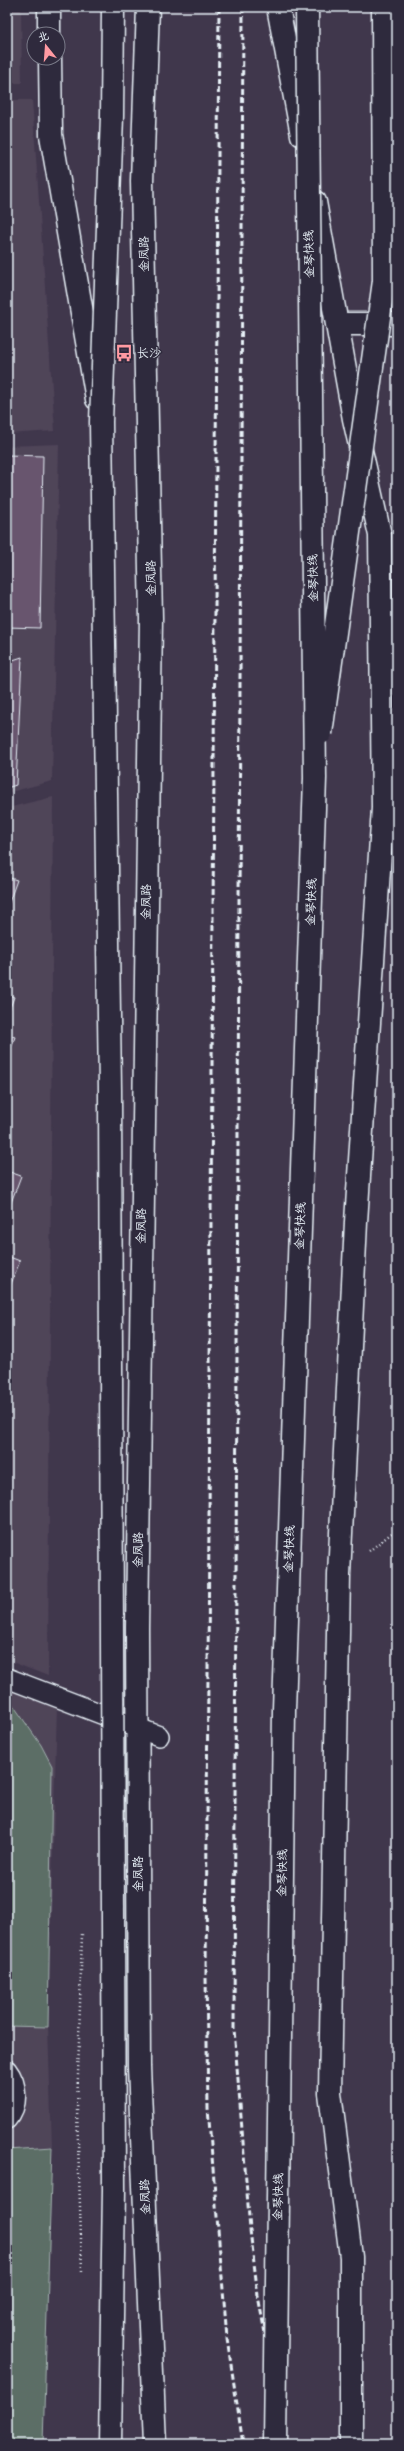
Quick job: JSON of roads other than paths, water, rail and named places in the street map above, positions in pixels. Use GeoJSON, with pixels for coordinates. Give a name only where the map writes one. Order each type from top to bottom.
{"type":"FeatureCollection","features":[{"type":"Feature","properties":{"kind":"main road"},"geometry":{"type":"LineString","coordinates":[[49,7],[49,26]]}},
{"type":"Feature","properties":{"kind":"main road"},"geometry":{"type":"LineString","coordinates":[[110,2444],[114,2190],[111,1114],[101,422],[112,116],[113,7]]}},
{"type":"Feature","properties":{"kind":"main road","name":"金凤路"},"geometry":{"type":"LineString","coordinates":[[148,7],[142,181],[151,618],[144,1031],[137,1728],[139,2066],[155,2444]]}},
{"type":"Feature","properties":{"kind":"main road"},"geometry":{"type":"LineString","coordinates":[[278,7],[338,324],[354,419],[380,535],[383,808],[356,1222],[339,1582],[330,2093],[351,2257],[351,2444]]}},
{"type":"Feature","properties":{"kind":"main road","name":"金琴快线"},"geometry":{"type":"LineString","coordinates":[[275,2444],[284,1710],[315,778],[307,7]]}},
{"type":"Feature","properties":{"kind":"main road"},"geometry":{"type":"LineString","coordinates":[[315,778],[384,281],[383,7]]}},
{"type":"Feature","properties":{"kind":"main road"},"geometry":{"type":"LineString","coordinates":[[50,66],[51,135],[101,422]]}},
{"type":"Feature","properties":{"kind":"main road"},"geometry":{"type":"LineString","coordinates":[[338,324],[397,324]]}},
{"type":"Feature","properties":{"kind":"lane"},"geometry":{"type":"LineString","coordinates":[[7,1678],[159,1736]]}},
{"type":"Feature","properties":{"kind":"lane"},"geometry":{"type":"LineString","coordinates":[[7,2070],[16,2088],[15,2103],[7,2119]]}},
{"type":"Feature","properties":{"kind":"railway"},"geometry":{"type":"LineString","coordinates":[[219,7],[206,1977],[208,2108],[227,2338],[243,2444]]}},
{"type":"Feature","properties":{"kind":"railway"},"geometry":{"type":"LineString","coordinates":[[243,7],[234,2029],[250,2230],[258,2296],[286,2444]]}},
{"type":"Feature","properties":{"kind":"place","name":"长沙"},"geometry":{"type":"Point","coordinates":[124,353]}}]}
